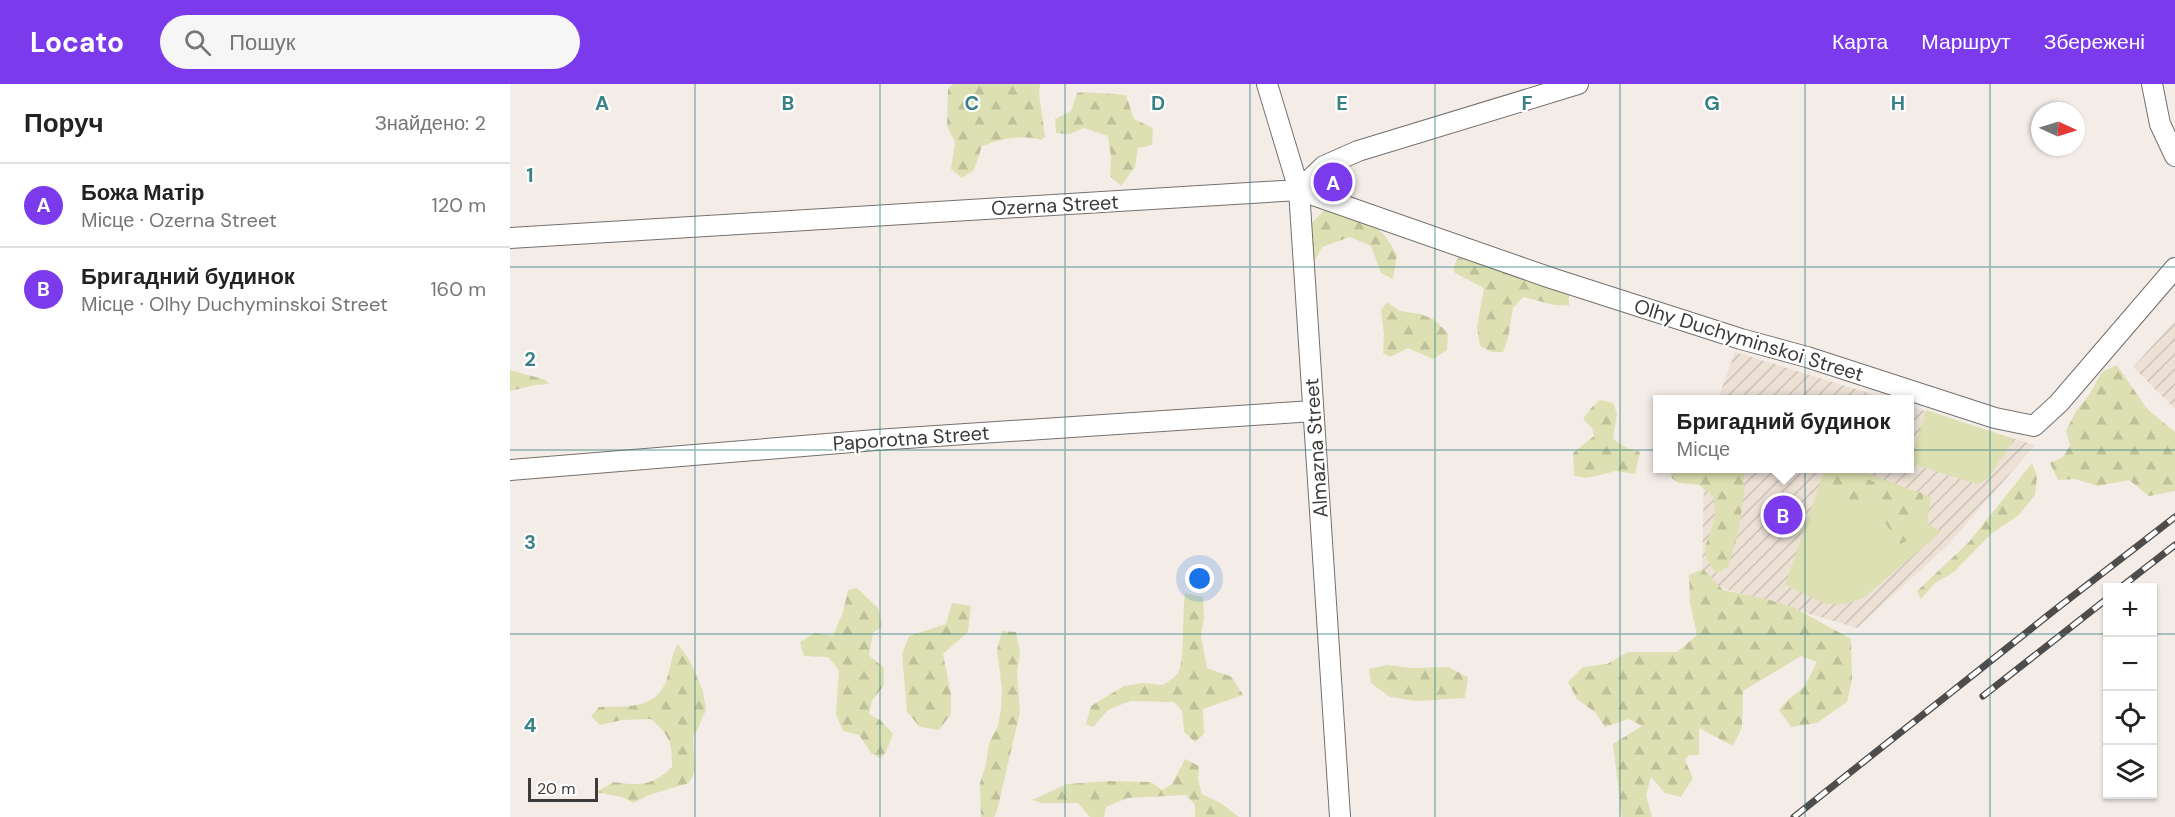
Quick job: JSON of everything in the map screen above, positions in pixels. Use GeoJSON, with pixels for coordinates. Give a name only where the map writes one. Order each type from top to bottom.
{"type":"FeatureCollection","features":[{"type":"Feature","properties":{"kind":"street","name":"Almazna Street"},"geometry":{"type":"LineString","coordinates":[[1267,84],[1299,190],[1340,817]]}},
{"type":"Feature","properties":{"kind":"street"},"geometry":{"type":"LineString","coordinates":[[1299,190],[1324,166],[1358,151],[1578,84]]}},
{"type":"Feature","properties":{"kind":"street"},"geometry":{"type":"LineString","coordinates":[[2152,84],[2160,124],[2175,156]]}},
{"type":"Feature","properties":{"kind":"street","name":"Ozerna Street"},"geometry":{"type":"LineString","coordinates":[[510,238],[1299,190]]}},
{"type":"Feature","properties":{"kind":"street","name":"Olhy Duchyminskoi Street"},"geometry":{"type":"LineString","coordinates":[[1299,190],[1551,278],[1741,339],[1808,357],[1995,418],[2034,426],[2059,403],[2175,268]]}},
{"type":"Feature","properties":{"kind":"street","name":"Paporotna Street"},"geometry":{"type":"LineString","coordinates":[[510,470],[876,440],[1313,411]]}},
{"type":"Feature","properties":{"kind":"shaded area"},"geometry":{"type":"Polygon","coordinates":[[[2175,321],[2175,409],[2133,367],[2175,321]]]}},
{"type":"Feature","properties":{"kind":"shaded area"},"geometry":{"type":"Polygon","coordinates":[[[1735,352],[1875,395],[1719,395],[1735,352]]]}},
{"type":"Feature","properties":{"kind":"shaded area"},"geometry":{"type":"Polygon","coordinates":[[[1914,408],[2035,445],[1948,545],[1857,628],[1702,582],[1704,473],[1914,473],[1914,408]]]}},
{"type":"Feature","properties":{"kind":"green space"},"geometry":{"type":"Polygon","coordinates":[[[953,84],[1040,84],[1039,93],[1045,137],[1041,140],[1027,137],[1011,138],[982,146],[974,170],[962,178],[951,169],[955,143],[947,126],[948,89],[953,84]]]}},
{"type":"Feature","properties":{"kind":"green space"},"geometry":{"type":"Polygon","coordinates":[[[1077,93],[1126,95],[1134,119],[1153,128],[1152,145],[1138,148],[1135,167],[1121,186],[1110,176],[1111,157],[1108,136],[1084,128],[1070,134],[1056,133],[1055,119],[1071,111],[1077,93]]]}},
{"type":"Feature","properties":{"kind":"green space"},"geometry":{"type":"Polygon","coordinates":[[[1324,210],[1370,221],[1386,237],[1397,255],[1393,279],[1381,273],[1371,246],[1350,237],[1322,247],[1313,264],[1311,224],[1324,210]]]}},
{"type":"Feature","properties":{"kind":"green space"},"geometry":{"type":"Polygon","coordinates":[[[1458,258],[1474,260],[1527,276],[1541,286],[1569,293],[1569,305],[1551,304],[1523,297],[1513,308],[1503,352],[1492,352],[1480,346],[1477,327],[1484,288],[1455,273],[1453,268],[1458,258]]]}},
{"type":"Feature","properties":{"kind":"green space"},"geometry":{"type":"Polygon","coordinates":[[[1387,302],[1400,311],[1433,319],[1448,333],[1447,350],[1433,359],[1408,348],[1390,357],[1383,353],[1384,334],[1381,310],[1387,302]]]}},
{"type":"Feature","properties":{"kind":"green space"},"geometry":{"type":"Polygon","coordinates":[[[2117,365],[2147,409],[2175,432],[2175,491],[2149,496],[2129,480],[2098,486],[2075,479],[2058,480],[2050,463],[2063,457],[2070,446],[2066,431],[2076,411],[2089,395],[2102,372],[2117,365]]]}},
{"type":"Feature","properties":{"kind":"green space"},"geometry":{"type":"Polygon","coordinates":[[[510,370],[546,380],[549,384],[510,391],[510,370]]]}},
{"type":"Feature","properties":{"kind":"green space"},"geometry":{"type":"Polygon","coordinates":[[[1600,400],[1613,403],[1617,413],[1613,439],[1625,447],[1640,452],[1635,474],[1616,471],[1587,478],[1574,476],[1573,453],[1594,436],[1592,428],[1583,419],[1600,400]]]}},
{"type":"Feature","properties":{"kind":"green space"},"geometry":{"type":"Polygon","coordinates":[[[1926,410],[2014,439],[1988,479],[1976,484],[1914,464],[1914,450],[1926,410]]]}},
{"type":"Feature","properties":{"kind":"green space"},"geometry":{"type":"Polygon","coordinates":[[[2032,463],[2037,476],[2035,495],[2019,515],[1992,533],[1954,572],[1935,583],[1921,599],[1917,591],[1969,542],[2032,463]]]}},
{"type":"Feature","properties":{"kind":"green space"},"geometry":{"type":"Polygon","coordinates":[[[1670,473],[1744,473],[1744,495],[1738,534],[1728,567],[1717,573],[1705,553],[1715,517],[1713,496],[1699,485],[1678,483],[1670,473]]]}},
{"type":"Feature","properties":{"kind":"green space"},"geometry":{"type":"Polygon","coordinates":[[[1824,473],[1867,473],[1931,497],[1927,523],[1941,532],[1863,598],[1846,604],[1825,604],[1785,585],[1824,473]]]}},
{"type":"Feature","properties":{"kind":"green space"},"geometry":{"type":"Polygon","coordinates":[[[1855,473],[1876,483],[1923,493],[1923,516],[1916,524],[1911,538],[1901,544],[1887,526],[1877,504],[1869,501],[1857,507],[1834,497],[1828,488],[1827,474],[1855,473]]]}},
{"type":"Feature","properties":{"kind":"green space"},"geometry":{"type":"Polygon","coordinates":[[[1703,569],[1723,590],[1793,607],[1851,639],[1852,680],[1847,702],[1817,723],[1791,727],[1779,710],[1804,687],[1817,662],[1801,656],[1743,691],[1742,727],[1733,746],[1699,728],[1699,755],[1689,755],[1685,760],[1693,778],[1681,797],[1665,793],[1651,777],[1646,795],[1652,817],[1622,817],[1613,744],[1642,726],[1629,719],[1605,727],[1596,713],[1577,699],[1568,682],[1583,667],[1607,664],[1628,652],[1677,652],[1697,635],[1690,603],[1689,575],[1703,569]]]}},
{"type":"Feature","properties":{"kind":"green space"},"geometry":{"type":"Polygon","coordinates":[[[857,588],[878,608],[882,626],[873,633],[869,655],[884,668],[884,685],[872,701],[869,714],[880,720],[893,734],[886,752],[880,758],[871,753],[859,735],[843,731],[836,714],[839,670],[828,657],[804,656],[800,642],[815,633],[833,636],[843,612],[848,590],[857,588]]]}},
{"type":"Feature","properties":{"kind":"green space"},"geometry":{"type":"Polygon","coordinates":[[[1185,593],[1203,597],[1204,618],[1201,636],[1207,668],[1232,677],[1243,695],[1203,709],[1204,734],[1195,742],[1184,732],[1182,711],[1174,702],[1130,701],[1108,710],[1093,727],[1086,724],[1091,706],[1124,686],[1143,683],[1163,685],[1178,673],[1182,659],[1185,593]]]}},
{"type":"Feature","properties":{"kind":"green space"},"geometry":{"type":"Polygon","coordinates":[[[952,603],[971,606],[968,632],[943,654],[951,694],[951,714],[939,730],[920,727],[907,712],[902,654],[909,636],[946,624],[952,603]]]}},
{"type":"Feature","properties":{"kind":"green space"},"geometry":{"type":"Polygon","coordinates":[[[1002,631],[1016,632],[1020,652],[1017,673],[1020,712],[997,811],[994,817],[981,817],[980,783],[989,743],[998,726],[1001,709],[1002,689],[997,650],[1002,631]]]}},
{"type":"Feature","properties":{"kind":"green space"},"geometry":{"type":"Polygon","coordinates":[[[678,644],[690,661],[703,691],[706,710],[693,739],[695,771],[689,783],[649,795],[633,803],[620,797],[596,792],[614,782],[645,783],[658,778],[672,767],[669,740],[651,719],[622,720],[600,725],[591,716],[599,707],[632,706],[658,695],[664,686],[678,644]]]}},
{"type":"Feature","properties":{"kind":"green space"},"geometry":{"type":"Polygon","coordinates":[[[1387,665],[1413,668],[1448,667],[1468,677],[1465,698],[1417,701],[1390,697],[1371,683],[1369,669],[1387,665]]]}},
{"type":"Feature","properties":{"kind":"green space"},"geometry":{"type":"Polygon","coordinates":[[[1185,759],[1199,766],[1198,780],[1202,794],[1222,804],[1239,817],[1195,817],[1195,805],[1186,795],[1127,798],[1106,807],[1104,817],[1090,817],[1078,803],[1042,803],[1032,800],[1067,784],[1109,781],[1151,782],[1162,790],[1172,784],[1185,759]]]}},
{"type":"Feature","properties":{"kind":"railway"},"geometry":{"type":"LineString","coordinates":[[1794,817],[2175,517]]}},
{"type":"Feature","properties":{"kind":"railway"},"geometry":{"type":"LineString","coordinates":[[2126,583],[2175,545]]}},
{"type":"Feature","properties":{"kind":"railway"},"geometry":{"type":"LineString","coordinates":[[1983,696],[2103,602]]}},
{"type":"Feature","properties":{"kind":"place","name":"Божа Матір"},"geometry":{"type":"Point","coordinates":[1333,182]}},
{"type":"Feature","properties":{"kind":"place","name":"Бригадний будинок"},"geometry":{"type":"Point","coordinates":[1783,515]}}]}
